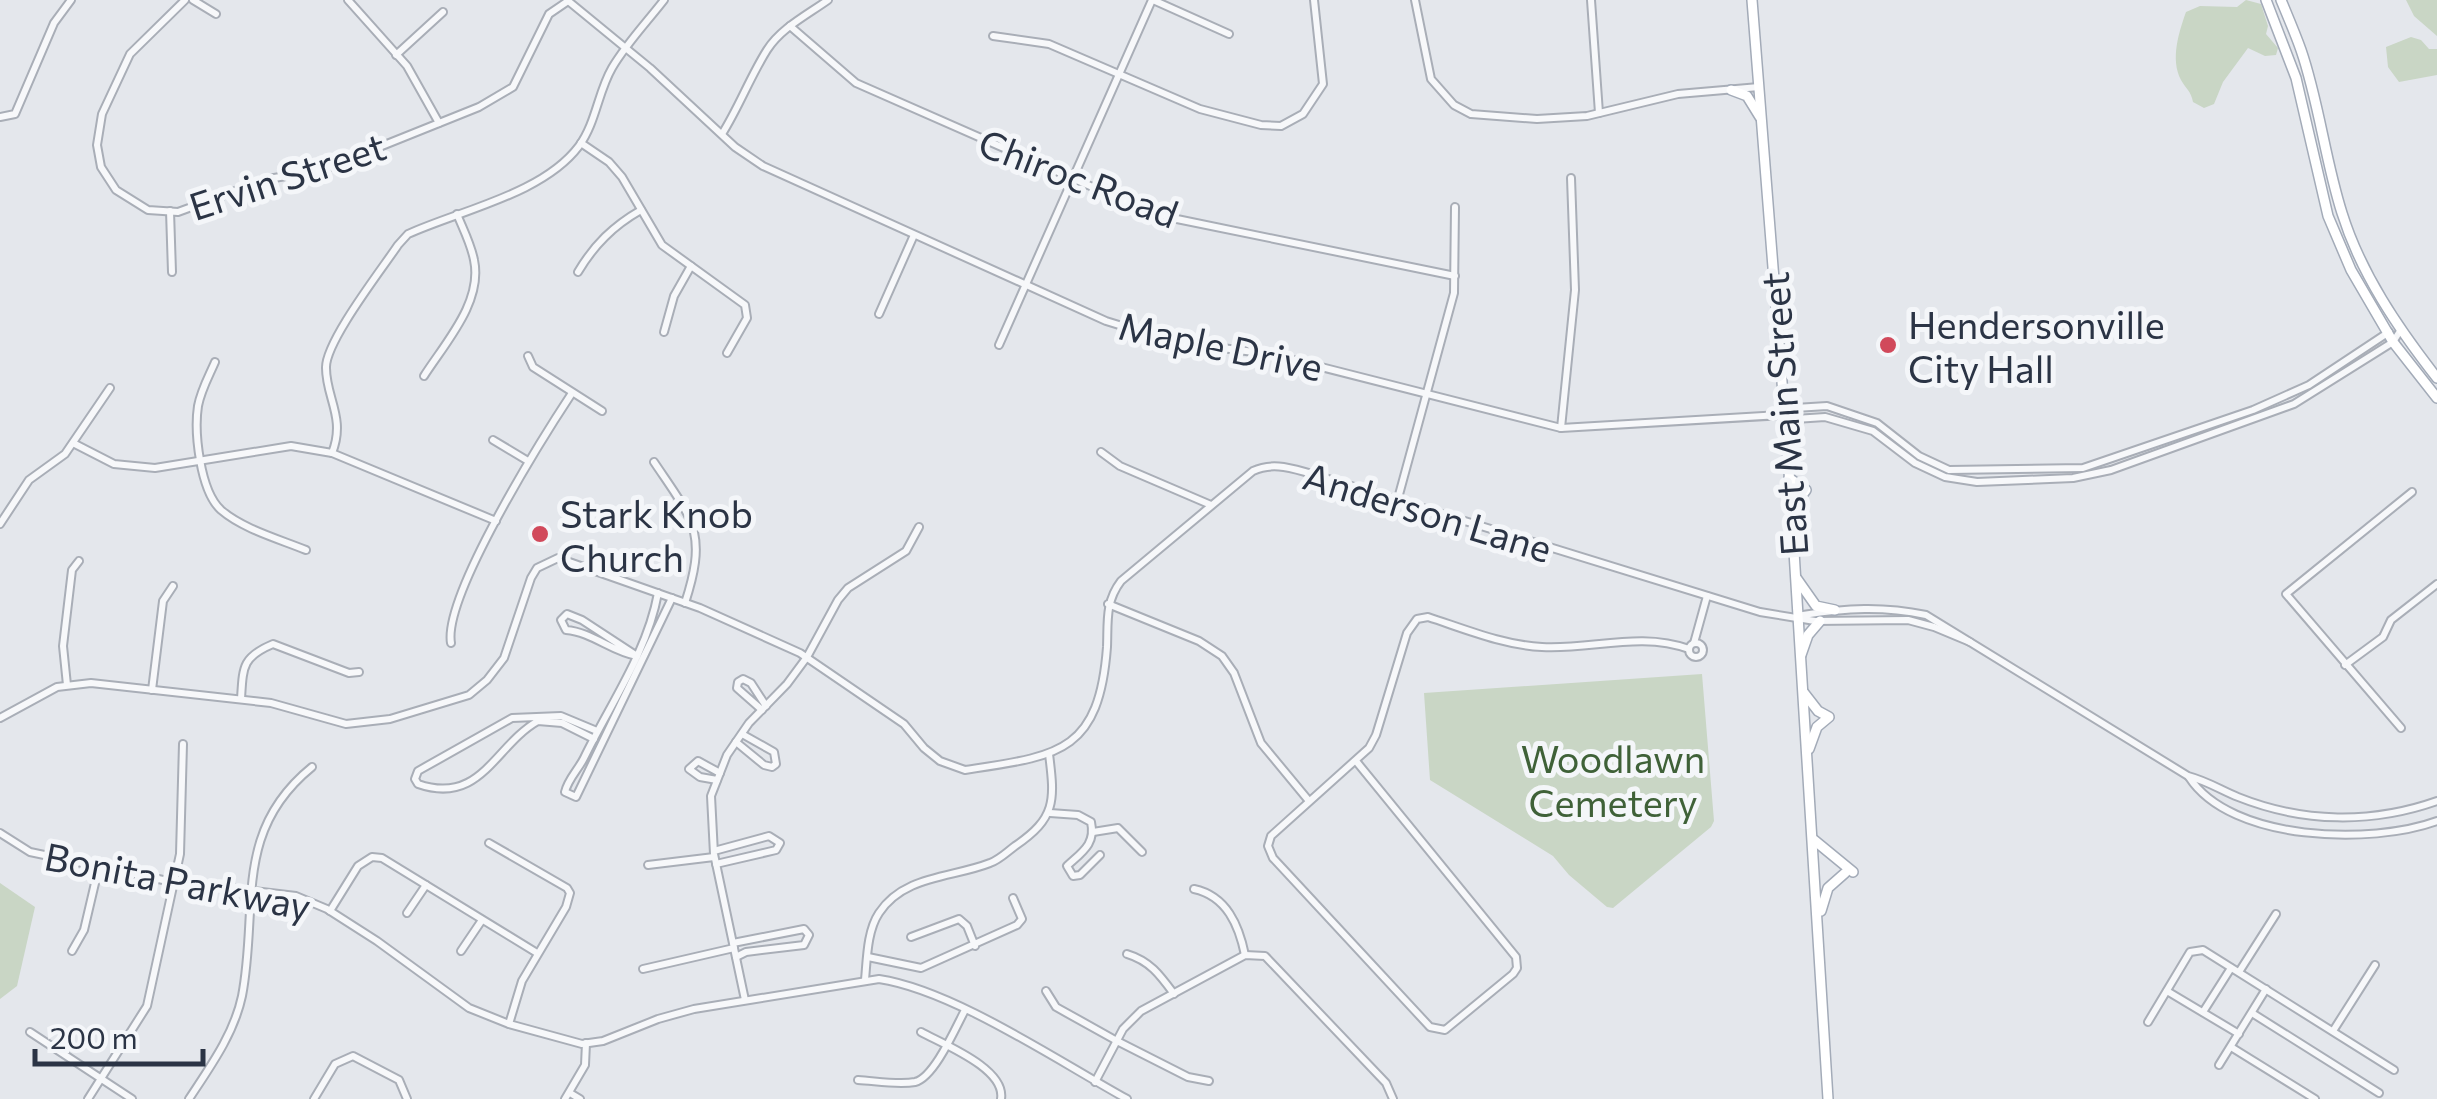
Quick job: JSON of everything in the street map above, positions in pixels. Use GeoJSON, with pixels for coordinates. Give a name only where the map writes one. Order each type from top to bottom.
{"type":"FeatureCollection","features":[{"type":"Feature","properties":{"kind":"main road","name":"East Main Street"},"geometry":{"type":"LineString","coordinates":[[1752,0],[1814,828],[1828,1099]]}},
{"type":"Feature","properties":{"kind":"main road"},"geometry":{"type":"LineString","coordinates":[[2266,0],[2296,78],[2328,216],[2351,270],[2437,398]]}},
{"type":"Feature","properties":{"kind":"main road"},"geometry":{"type":"LineString","coordinates":[[2281,0],[2302,52],[2342,216],[2360,260],[2394,335],[2437,378]]}},
{"type":"Feature","properties":{"kind":"main road"},"geometry":{"type":"LineString","coordinates":[[1731,90],[1747,96],[1762,119]]}},
{"type":"Feature","properties":{"kind":"main road"},"geometry":{"type":"LineString","coordinates":[[1789,478],[1806,490],[1796,500],[1791,514]]}},
{"type":"Feature","properties":{"kind":"main road"},"geometry":{"type":"LineString","coordinates":[[1794,576],[1816,606],[1834,610]]}},
{"type":"Feature","properties":{"kind":"main road"},"geometry":{"type":"LineString","coordinates":[[1800,658],[1808,635],[1820,621]]}},
{"type":"Feature","properties":{"kind":"main road"},"geometry":{"type":"LineString","coordinates":[[1803,692],[1829,718],[1816,730],[1808,751]]}},
{"type":"Feature","properties":{"kind":"main road"},"geometry":{"type":"LineString","coordinates":[[1814,840],[1849,873],[1828,888],[1818,918]]}},
{"type":"Feature","properties":{"kind":"street"},"geometry":{"type":"LineString","coordinates":[[0,117],[15,114],[54,23],[71,0]]}},
{"type":"Feature","properties":{"kind":"street","name":"Ervin Street"},"geometry":{"type":"LineString","coordinates":[[186,0],[130,54],[102,114],[97,144],[101,166],[116,190],[138,206],[170,211],[194,208],[268,179],[322,170],[478,107],[514,87],[549,14],[567,1]]}},
{"type":"Feature","properties":{"kind":"street"},"geometry":{"type":"LineString","coordinates":[[194,0],[216,14]]}},
{"type":"Feature","properties":{"kind":"street"},"geometry":{"type":"LineString","coordinates":[[348,0],[396,54],[440,123]]}},
{"type":"Feature","properties":{"kind":"street"},"geometry":{"type":"LineString","coordinates":[[332,453],[337,442],[336,406],[325,366],[337,337],[408,234],[511,194],[556,169],[581,142],[610,70],[664,0]]}},
{"type":"Feature","properties":{"kind":"street"},"geometry":{"type":"LineString","coordinates":[[722,134],[768,48],[790,26],[828,0]]}},
{"type":"Feature","properties":{"kind":"street"},"geometry":{"type":"LineString","coordinates":[[999,345],[1152,0],[1230,34]]}},
{"type":"Feature","properties":{"kind":"street"},"geometry":{"type":"LineString","coordinates":[[993,36],[1049,44],[1220,116],[1281,126],[1292,122],[1311,105],[1323,84],[1314,0]]}},
{"type":"Feature","properties":{"kind":"street"},"geometry":{"type":"LineString","coordinates":[[1415,0],[1430,79],[1454,104],[1482,116],[1537,119],[1599,113],[1678,94],[1759,88]]}},
{"type":"Feature","properties":{"kind":"street"},"geometry":{"type":"LineString","coordinates":[[1591,0],[1599,113]]}},
{"type":"Feature","properties":{"kind":"street","name":"Maple Drive"},"geometry":{"type":"LineString","coordinates":[[567,1],[763,166],[1106,321],[1174,342],[1270,354],[1561,428],[1782,415],[1795,408],[1827,406],[1875,427],[1917,459],[1949,470],[2005,476],[2083,472],[2254,414],[2311,390],[2394,335]]}},
{"type":"Feature","properties":{"kind":"street"},"geometry":{"type":"LineString","coordinates":[[396,54],[443,12]]}},
{"type":"Feature","properties":{"kind":"street","name":"Chiroc Road"},"geometry":{"type":"LineString","coordinates":[[790,26],[856,83],[1138,208],[1456,276]]}},
{"type":"Feature","properties":{"kind":"street"},"geometry":{"type":"LineString","coordinates":[[581,142],[610,162],[622,176],[662,245],[735,296],[746,309],[747,318],[727,353]]}},
{"type":"Feature","properties":{"kind":"street"},"geometry":{"type":"LineString","coordinates":[[1561,428],[1575,290],[1571,178]]}},
{"type":"Feature","properties":{"kind":"street"},"geometry":{"type":"LineString","coordinates":[[1398,502],[1454,293],[1455,207]]}},
{"type":"Feature","properties":{"kind":"street"},"geometry":{"type":"LineString","coordinates":[[578,272],[593,247],[623,220],[641,210]]}},
{"type":"Feature","properties":{"kind":"street"},"geometry":{"type":"LineString","coordinates":[[170,211],[172,272]]}},
{"type":"Feature","properties":{"kind":"street"},"geometry":{"type":"LineString","coordinates":[[424,376],[472,298],[474,258],[457,214]]}},
{"type":"Feature","properties":{"kind":"street"},"geometry":{"type":"LineString","coordinates":[[879,314],[914,235]]}},
{"type":"Feature","properties":{"kind":"street"},"geometry":{"type":"LineString","coordinates":[[664,332],[674,296],[691,266]]}},
{"type":"Feature","properties":{"kind":"street"},"geometry":{"type":"LineString","coordinates":[[528,356],[533,367],[602,411]]}},
{"type":"Feature","properties":{"kind":"street"},"geometry":{"type":"LineString","coordinates":[[215,362],[198,408],[201,461],[208,491],[223,512],[306,550]]}},
{"type":"Feature","properties":{"kind":"street"},"geometry":{"type":"LineString","coordinates":[[0,524],[30,480],[56,463],[73,443],[110,388]]}},
{"type":"Feature","properties":{"kind":"street"},"geometry":{"type":"LineString","coordinates":[[451,643],[449,632],[454,612],[496,521],[528,461],[572,393]]}},
{"type":"Feature","properties":{"kind":"street"},"geometry":{"type":"LineString","coordinates":[[493,440],[528,461]]}},
{"type":"Feature","properties":{"kind":"street"},"geometry":{"type":"LineString","coordinates":[[73,443],[114,464],[154,468],[291,446],[332,453],[496,521]]}},
{"type":"Feature","properties":{"kind":"street"},"geometry":{"type":"LineString","coordinates":[[1101,452],[1120,466],[1211,505]]}},
{"type":"Feature","properties":{"kind":"street"},"geometry":{"type":"LineString","coordinates":[[654,462],[686,509],[697,533],[696,568],[685,603]]}},
{"type":"Feature","properties":{"kind":"street","name":"Anderson Lane"},"geometry":{"type":"LineString","coordinates":[[1108,604],[1114,590],[1136,566],[1211,505],[1264,466],[1286,466],[1760,612],[1797,616]]}},
{"type":"Feature","properties":{"kind":"street"},"geometry":{"type":"LineString","coordinates":[[2401,728],[2286,594],[2412,492]]}},
{"type":"Feature","properties":{"kind":"street"},"geometry":{"type":"LineString","coordinates":[[745,1000],[714,857],[711,796],[736,742],[808,658],[838,600],[848,588],[906,551],[919,527]]}},
{"type":"Feature","properties":{"kind":"street"},"geometry":{"type":"LineString","coordinates":[[0,718],[57,687],[90,683],[241,699],[357,724],[390,719],[469,695],[487,680],[504,658],[524,594],[537,568],[558,558],[685,603],[808,658],[904,724],[924,748],[965,770],[1036,760],[1069,745],[1088,724],[1105,665],[1108,604],[1199,641],[1222,656],[1234,674],[1261,744],[1309,802]]}},
{"type":"Feature","properties":{"kind":"street"},"geometry":{"type":"LineString","coordinates":[[67,685],[63,646],[72,570],[79,562]]}},
{"type":"Feature","properties":{"kind":"street"},"geometry":{"type":"LineString","coordinates":[[2346,665],[2383,637],[2391,620],[2437,584]]}},
{"type":"Feature","properties":{"kind":"street"},"geometry":{"type":"LineString","coordinates":[[152,690],[163,601],[173,586]]}},
{"type":"Feature","properties":{"kind":"street"},"geometry":{"type":"LineString","coordinates":[[658,593],[652,624],[637,656],[566,786],[565,792],[571,796],[576,797],[672,598]]}},
{"type":"Feature","properties":{"kind":"street"},"geometry":{"type":"LineString","coordinates":[[1356,761],[1516,957],[1517,968],[1512,974],[1450,1028],[1440,1031],[1430,1027],[1273,858],[1268,846],[1271,836],[1356,761],[1376,735],[1407,633],[1421,618],[1527,646],[1553,648],[1656,640],[1692,646],[1707,596]]}},
{"type":"Feature","properties":{"kind":"street"},"geometry":{"type":"LineString","coordinates":[[1797,616],[1892,608],[1926,615],[2188,776],[2291,813],[2355,819],[2416,810],[2437,801]]}},
{"type":"Feature","properties":{"kind":"street"},"geometry":{"type":"LineString","coordinates":[[566,614],[582,620],[637,656],[580,631],[566,630],[561,620],[566,614]]}},
{"type":"Feature","properties":{"kind":"street"},"geometry":{"type":"LineString","coordinates":[[1797,616],[1820,621],[1908,620],[1970,642]]}},
{"type":"Feature","properties":{"kind":"street"},"geometry":{"type":"LineString","coordinates":[[241,699],[246,660],[252,652],[273,644],[349,673],[359,672]]}},
{"type":"Feature","properties":{"kind":"street"},"geometry":{"type":"LineString","coordinates":[[748,680],[764,708],[737,688],[738,682],[748,680]]}},
{"type":"Feature","properties":{"kind":"street"},"geometry":{"type":"LineString","coordinates":[[561,716],[596,735],[562,723],[538,721],[510,742],[488,769],[463,785],[423,786],[415,779],[418,771],[512,718],[561,716]]}},
{"type":"Feature","properties":{"kind":"street"},"geometry":{"type":"LineString","coordinates":[[736,742],[764,765],[776,764],[774,752],[742,734]]}},
{"type":"Feature","properties":{"kind":"street"},"geometry":{"type":"LineString","coordinates":[[88,1099],[147,1006],[180,854],[182,744]]}},
{"type":"Feature","properties":{"kind":"street"},"geometry":{"type":"LineString","coordinates":[[866,980],[878,914],[896,894],[928,879],[994,862],[1036,833],[1050,812],[1050,754]]}},
{"type":"Feature","properties":{"kind":"street"},"geometry":{"type":"LineString","coordinates":[[189,1099],[220,1052],[242,996],[254,858],[266,821],[286,790],[312,767]]}},
{"type":"Feature","properties":{"kind":"street"},"geometry":{"type":"LineString","coordinates":[[2188,776],[2197,790],[2235,813],[2286,832],[2357,836],[2437,821]]}},
{"type":"Feature","properties":{"kind":"street"},"geometry":{"type":"LineString","coordinates":[[1050,812],[1087,817],[1093,832],[1090,844],[1067,866],[1073,876],[1080,876],[1100,855]]}},
{"type":"Feature","properties":{"kind":"street"},"geometry":{"type":"LineString","coordinates":[[1093,832],[1118,828],[1142,852]]}},
{"type":"Feature","properties":{"kind":"street","name":"Bonita Parkway"},"geometry":{"type":"LineString","coordinates":[[0,833],[30,852],[176,882],[296,896],[330,911],[377,941],[463,1005],[509,1024],[586,1044]]}},
{"type":"Feature","properties":{"kind":"street"},"geometry":{"type":"LineString","coordinates":[[648,865],[776,850],[780,843],[768,836],[714,857]]}},
{"type":"Feature","properties":{"kind":"street"},"geometry":{"type":"LineString","coordinates":[[488,843],[570,893],[522,982],[509,1024]]}},
{"type":"Feature","properties":{"kind":"street"},"geometry":{"type":"LineString","coordinates":[[330,911],[358,866],[372,856],[389,862],[537,953]]}},
{"type":"Feature","properties":{"kind":"street"},"geometry":{"type":"LineString","coordinates":[[72,951],[84,930],[99,866]]}},
{"type":"Feature","properties":{"kind":"street"},"geometry":{"type":"LineString","coordinates":[[407,913],[426,885]]}},
{"type":"Feature","properties":{"kind":"street"},"geometry":{"type":"LineString","coordinates":[[1194,889],[1204,891],[1230,912],[1240,928],[1245,955]]}},
{"type":"Feature","properties":{"kind":"street"},"geometry":{"type":"LineString","coordinates":[[868,957],[921,968],[1021,922],[1013,898]]}},
{"type":"Feature","properties":{"kind":"street"},"geometry":{"type":"LineString","coordinates":[[2203,1012],[2276,914]]}},
{"type":"Feature","properties":{"kind":"street"},"geometry":{"type":"LineString","coordinates":[[911,937],[959,919],[967,926],[975,946]]}},
{"type":"Feature","properties":{"kind":"street"},"geometry":{"type":"LineString","coordinates":[[461,951],[482,920]]}},
{"type":"Feature","properties":{"kind":"street"},"geometry":{"type":"LineString","coordinates":[[643,969],[804,929],[810,935],[804,946],[746,952],[734,949]]}},
{"type":"Feature","properties":{"kind":"street"},"geometry":{"type":"LineString","coordinates":[[2148,1022],[2190,952],[2202,950],[2394,1070]]}},
{"type":"Feature","properties":{"kind":"street"},"geometry":{"type":"LineString","coordinates":[[1127,954],[1154,967],[1174,994]]}},
{"type":"Feature","properties":{"kind":"street"},"geometry":{"type":"LineString","coordinates":[[1095,1082],[1124,1029],[1141,1011],[1245,955],[1265,956],[1386,1083],[1394,1099]]}},
{"type":"Feature","properties":{"kind":"street"},"geometry":{"type":"LineString","coordinates":[[2333,1032],[2375,965]]}},
{"type":"Feature","properties":{"kind":"street"},"geometry":{"type":"LineString","coordinates":[[580,1099],[568,1096],[584,1066],[586,1044],[658,1019],[866,980],[902,982],[966,1010],[1126,1099]]}},
{"type":"Feature","properties":{"kind":"street"},"geometry":{"type":"LineString","coordinates":[[2219,1064],[2266,989]]}},
{"type":"Feature","properties":{"kind":"street"},"geometry":{"type":"LineString","coordinates":[[2167,990],[2238,1034]]}},
{"type":"Feature","properties":{"kind":"street"},"geometry":{"type":"LineString","coordinates":[[1046,992],[1056,1007],[1117,1041],[1188,1078],[1209,1080]]}},
{"type":"Feature","properties":{"kind":"street"},"geometry":{"type":"LineString","coordinates":[[858,1080],[923,1079],[966,1010]]}},
{"type":"Feature","properties":{"kind":"street"},"geometry":{"type":"LineString","coordinates":[[2252,1013],[2380,1093]]}},
{"type":"Feature","properties":{"kind":"street"},"geometry":{"type":"LineString","coordinates":[[30,1032],[132,1099]]}},
{"type":"Feature","properties":{"kind":"street"},"geometry":{"type":"LineString","coordinates":[[921,1032],[978,1063],[999,1080],[1001,1099]]}},
{"type":"Feature","properties":{"kind":"street"},"geometry":{"type":"LineString","coordinates":[[2230,1046],[2314,1099]]}},
{"type":"Feature","properties":{"kind":"street"},"geometry":{"type":"LineString","coordinates":[[314,1099],[335,1064],[352,1056],[399,1080],[408,1099]]}},
{"type":"Feature","properties":{"kind":"green space"},"geometry":{"type":"Polygon","coordinates":[[[2246,0],[2261,4],[2268,26],[2266,34],[2278,48],[2276,55],[2265,56],[2248,48],[2223,82],[2214,104],[2204,108],[2193,102],[2176,63],[2178,37],[2186,12],[2200,6],[2237,7],[2246,0]]]}},
{"type":"Feature","properties":{"kind":"green space"},"geometry":{"type":"Polygon","coordinates":[[[2406,0],[2437,0],[2437,36],[2414,16],[2406,0]]]}},
{"type":"Feature","properties":{"kind":"green space"},"geometry":{"type":"Polygon","coordinates":[[[2411,37],[2421,40],[2429,49],[2437,49],[2437,75],[2399,82],[2388,67],[2386,47],[2411,37]]]}},
{"type":"Feature","properties":{"kind":"green space","name":"Woodlawn Cemetery"},"geometry":{"type":"Polygon","coordinates":[[[1702,674],[1714,821],[1613,908],[1569,875],[1553,856],[1430,780],[1424,693],[1702,674]]]}},
{"type":"Feature","properties":{"kind":"green space"},"geometry":{"type":"Polygon","coordinates":[[[0,883],[35,907],[17,986],[0,999],[0,883]]]}},
{"type":"Feature","properties":{"kind":"place","name":"Hendersonville City Hall"},"geometry":{"type":"Point","coordinates":[1888,345]}},
{"type":"Feature","properties":{"kind":"place","name":"Stark Knob Church"},"geometry":{"type":"Point","coordinates":[540,534]}}]}
